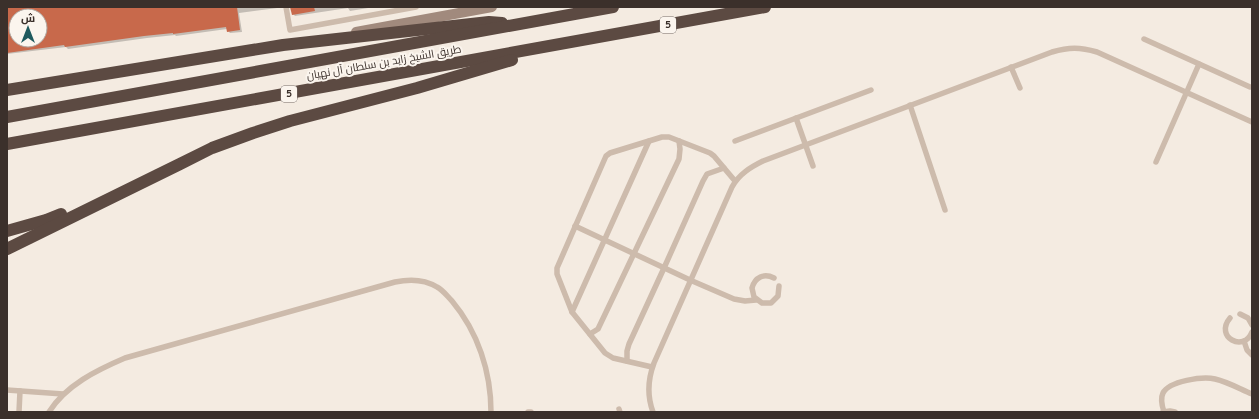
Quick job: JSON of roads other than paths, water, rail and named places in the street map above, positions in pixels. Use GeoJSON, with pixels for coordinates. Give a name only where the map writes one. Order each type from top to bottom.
{"type":"FeatureCollection","features":[{"type":"Feature","properties":{"kind":"highway","name":"طريق الشيخ زايد بن سلطان آل نهيان"},"geometry":{"type":"LineString","coordinates":[[7,117],[613,7]]}},
{"type":"Feature","properties":{"kind":"highway","name":"طريق الشيخ زايد بن سلطان آل نهيان"},"geometry":{"type":"LineString","coordinates":[[7,144],[765,7]]}},
{"type":"Feature","properties":{"kind":"highway"},"geometry":{"type":"LineString","coordinates":[[10,89],[283,45],[489,22],[525,24]]}},
{"type":"Feature","properties":{"kind":"highway"},"geometry":{"type":"LineString","coordinates":[[7,249],[212,148],[298,119],[417,88],[570,43]]}},
{"type":"Feature","properties":{"kind":"highway"},"geometry":{"type":"LineString","coordinates":[[7,231],[46,220],[124,191]]}},
{"type":"Feature","properties":{"kind":"main road"},"geometry":{"type":"LineString","coordinates":[[283,45],[492,7]]}},
{"type":"Feature","properties":{"kind":"lane"},"geometry":{"type":"LineString","coordinates":[[286,7],[290,30],[416,7]]}},
{"type":"Feature","properties":{"kind":"lane"},"geometry":{"type":"LineString","coordinates":[[1144,39],[1250,87]]}},
{"type":"Feature","properties":{"kind":"lane"},"geometry":{"type":"LineString","coordinates":[[653,412],[649,388],[652,367],[735,181],[755,165],[806,144],[1011,67],[1052,52],[1071,48],[1097,52],[1252,122]]}},
{"type":"Feature","properties":{"kind":"lane"},"geometry":{"type":"LineString","coordinates":[[1156,162],[1199,64]]}},
{"type":"Feature","properties":{"kind":"lane"},"geometry":{"type":"LineString","coordinates":[[1011,67],[1020,88]]}},
{"type":"Feature","properties":{"kind":"lane"},"geometry":{"type":"LineString","coordinates":[[735,140],[871,90]]}},
{"type":"Feature","properties":{"kind":"lane"},"geometry":{"type":"LineString","coordinates":[[910,105],[945,210]]}},
{"type":"Feature","properties":{"kind":"lane"},"geometry":{"type":"LineString","coordinates":[[796,118],[813,166]]}},
{"type":"Feature","properties":{"kind":"lane"},"geometry":{"type":"LineString","coordinates":[[652,367],[613,358],[605,353],[572,312],[557,274],[557,268],[606,156],[610,153],[662,137],[669,137],[710,153],[735,181]]}},
{"type":"Feature","properties":{"kind":"lane"},"geometry":{"type":"LineString","coordinates":[[572,312],[649,141]]}},
{"type":"Feature","properties":{"kind":"lane"},"geometry":{"type":"LineString","coordinates":[[590,334],[598,329],[679,159],[679,141]]}},
{"type":"Feature","properties":{"kind":"lane"},"geometry":{"type":"LineString","coordinates":[[627,361],[629,344],[703,181],[707,174],[724,168]]}},
{"type":"Feature","properties":{"kind":"lane"},"geometry":{"type":"LineString","coordinates":[[575,226],[734,299],[745,301],[756,300],[762,303],[771,303],[778,296],[779,286]]}},
{"type":"Feature","properties":{"kind":"lane"},"geometry":{"type":"LineString","coordinates":[[756,300],[752,291],[754,282],[762,276],[774,278]]}},
{"type":"Feature","properties":{"kind":"lane"},"geometry":{"type":"LineString","coordinates":[[49,412],[63,394],[111,364],[140,353],[395,282],[412,280],[425,282],[438,287],[460,310],[472,331],[488,375],[491,412]]}},
{"type":"Feature","properties":{"kind":"lane"},"geometry":{"type":"LineString","coordinates":[[1240,314],[1248,318],[1252,324]]}},
{"type":"Feature","properties":{"kind":"lane"},"geometry":{"type":"LineString","coordinates":[[1230,318],[1225,325],[1228,337],[1236,342],[1244,341],[1248,339],[1252,332]]}},
{"type":"Feature","properties":{"kind":"lane"},"geometry":{"type":"LineString","coordinates":[[1244,341],[1247,350],[1252,355]]}},
{"type":"Feature","properties":{"kind":"lane"},"geometry":{"type":"LineString","coordinates":[[1174,412],[1163,412],[1161,399],[1164,391],[1172,386],[1193,379],[1215,379],[1232,384],[1252,394]]}},
{"type":"Feature","properties":{"kind":"lane"},"geometry":{"type":"LineString","coordinates":[[7,390],[63,394]]}},
{"type":"Feature","properties":{"kind":"lane"},"geometry":{"type":"LineString","coordinates":[[19,412],[20,391]]}}]}
